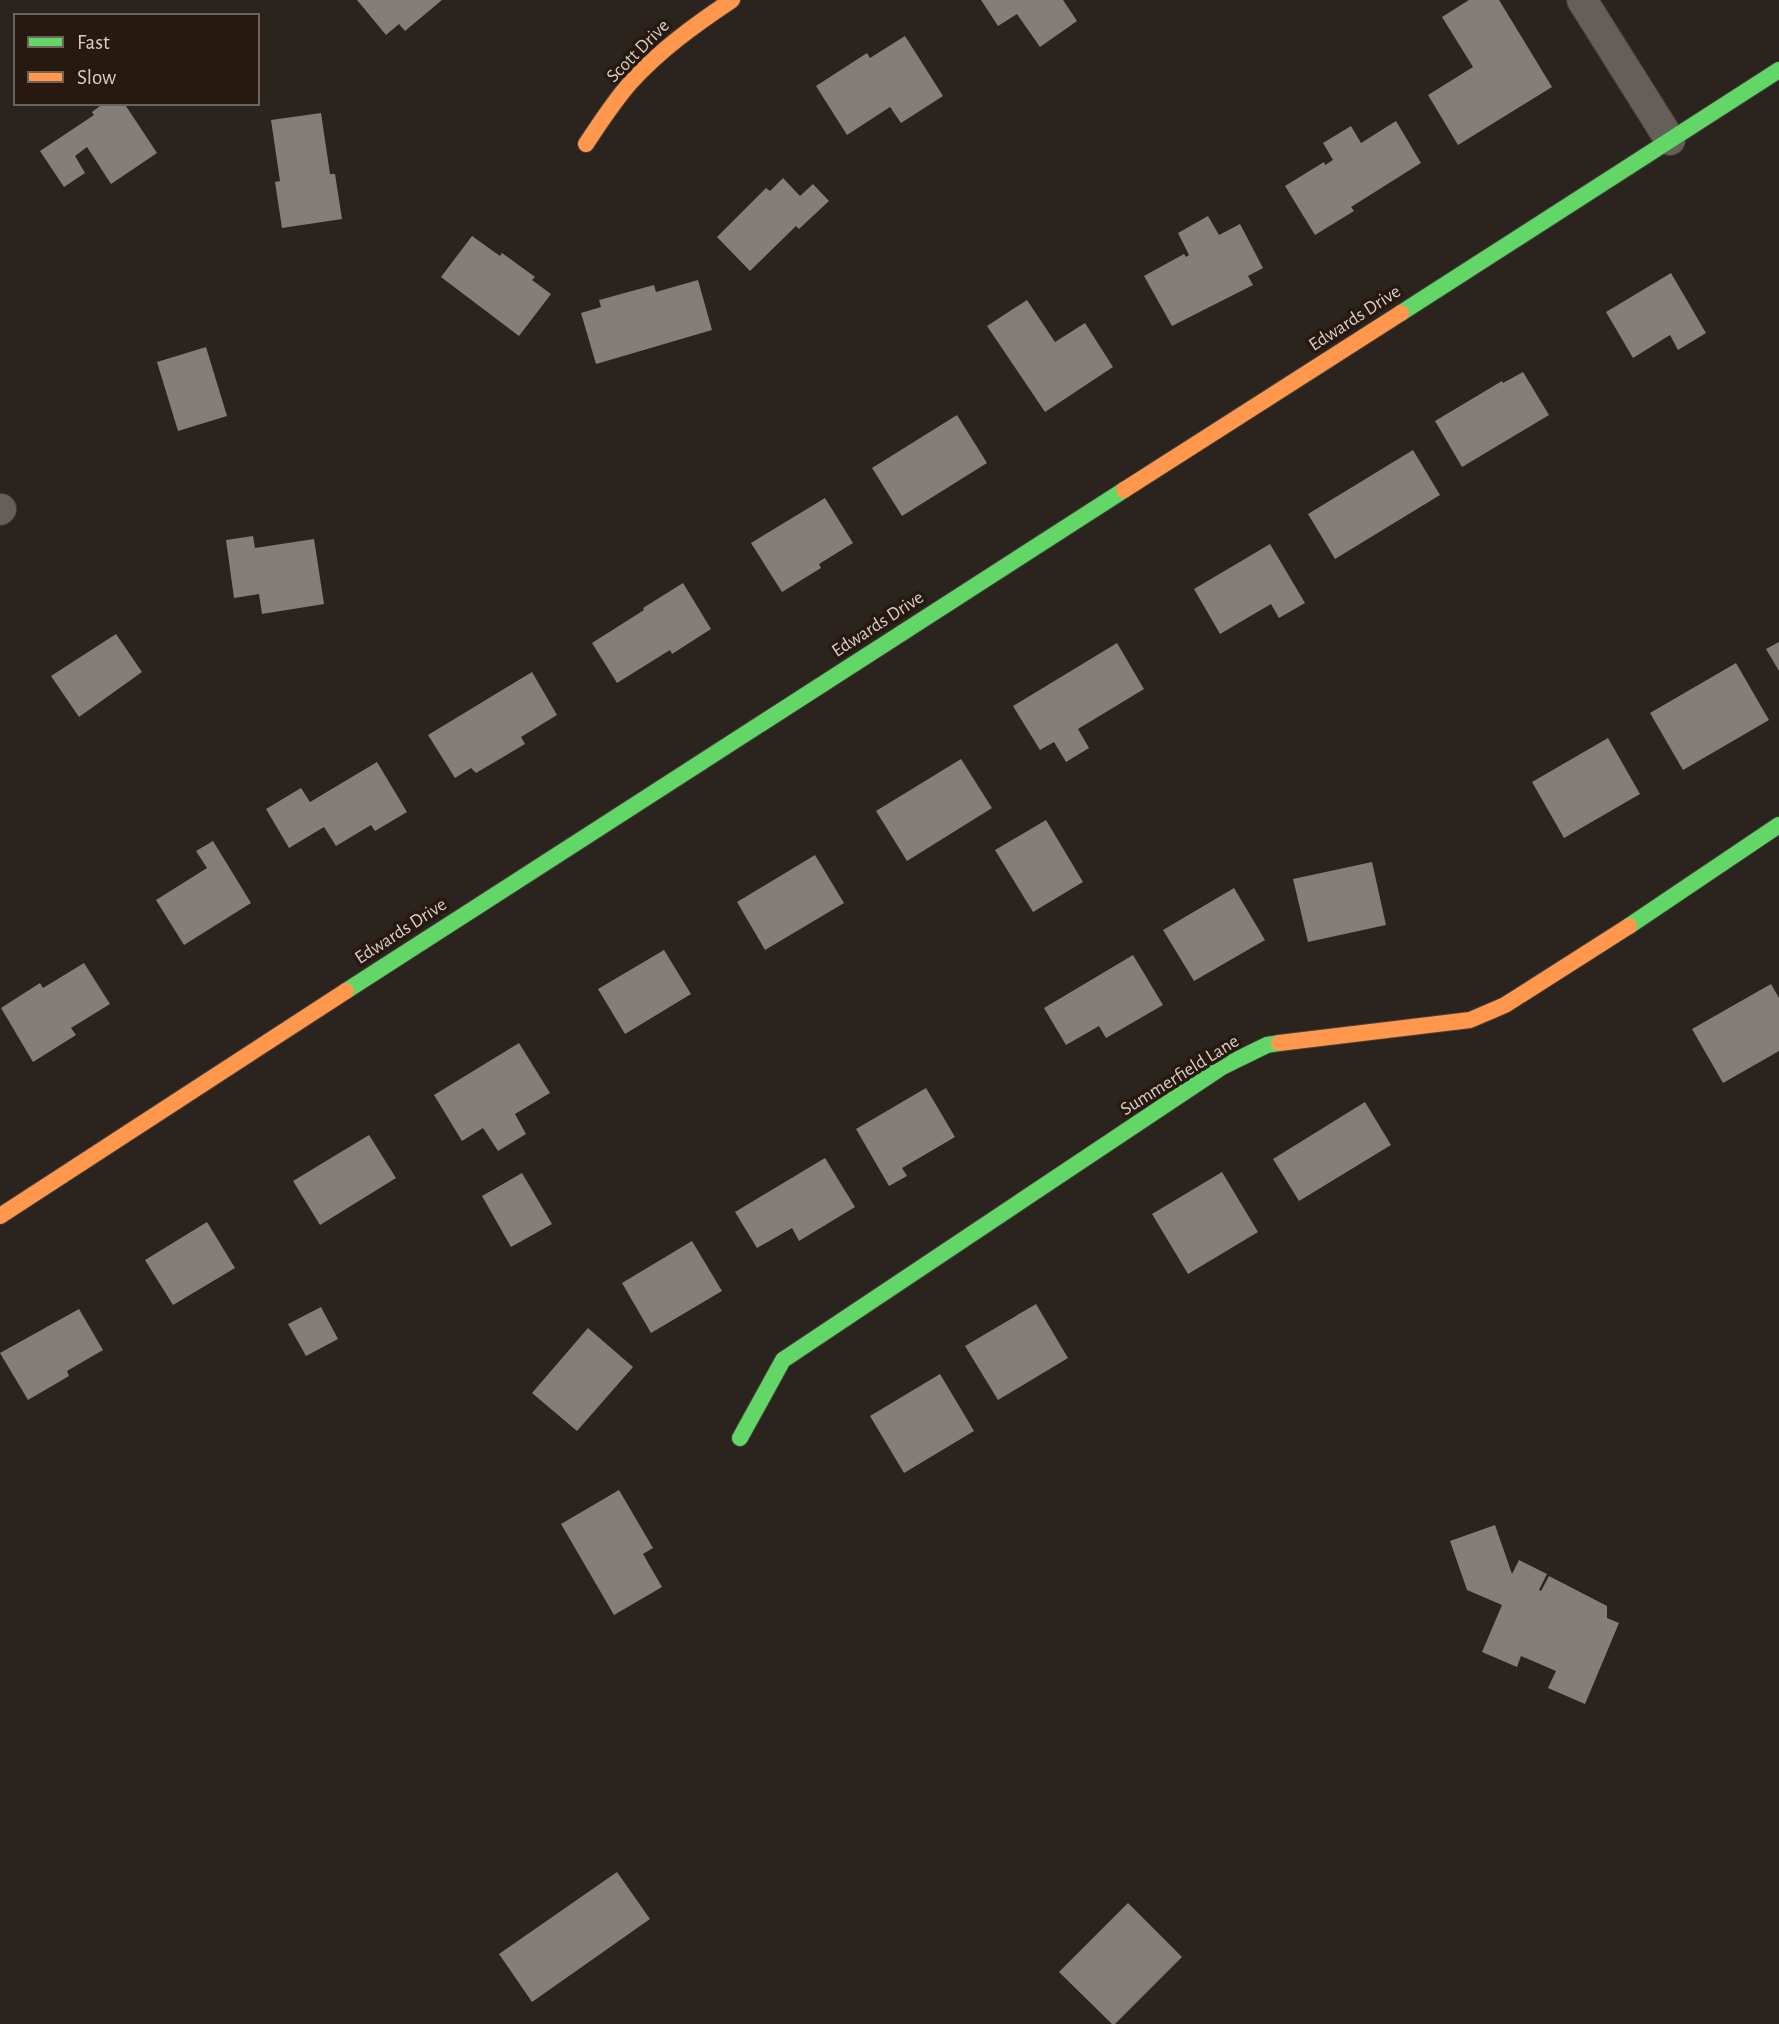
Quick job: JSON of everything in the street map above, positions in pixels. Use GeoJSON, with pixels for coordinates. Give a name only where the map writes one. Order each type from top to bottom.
{"type":"FeatureCollection","features":[{"type":"Feature","properties":{"kind":"street","name":"Scott Drive"},"geometry":{"type":"LineString","coordinates":[[586,144],[621,94],[663,50],[691,27],[732,0]]}},
{"type":"Feature","properties":{"kind":"street"},"geometry":{"type":"LineString","coordinates":[[1582,0],[1670,140]]}},
{"type":"Feature","properties":{"kind":"street","name":"Edwards Drive"},"geometry":{"type":"LineString","coordinates":[[0,1216],[564,849],[1779,70]]}},
{"type":"Feature","properties":{"kind":"street","name":"Summerfield Lane"},"geometry":{"type":"LineString","coordinates":[[740,1438],[783,1360],[1222,1068],[1267,1045],[1326,1035],[1470,1020],[1493,1010],[1573,962],[1779,825]]}},
{"type":"Feature","properties":{"kind":"building"},"geometry":{"type":"Polygon","coordinates":[[[357,0],[442,0],[405,31],[399,24],[386,35],[357,0]]]}},
{"type":"Feature","properties":{"kind":"building"},"geometry":{"type":"Polygon","coordinates":[[[981,0],[1063,0],[1077,21],[1040,47],[1017,14],[998,26],[981,0]]]}},
{"type":"Feature","properties":{"kind":"building"},"geometry":{"type":"Polygon","coordinates":[[[1469,0],[1499,0],[1552,87],[1458,145],[1428,95],[1473,67],[1442,17],[1469,0]]]}},
{"type":"Feature","properties":{"kind":"building"},"geometry":{"type":"Polygon","coordinates":[[[905,36],[943,96],[901,123],[890,107],[847,135],[816,86],[867,53],[870,58],[905,36]]]}},
{"type":"Feature","properties":{"kind":"building"},"geometry":{"type":"Polygon","coordinates":[[[101,105],[125,105],[157,153],[111,184],[87,147],[75,156],[85,173],[64,187],[40,151],[94,115],[92,112],[101,105]]]}},
{"type":"Feature","properties":{"kind":"building"},"geometry":{"type":"Polygon","coordinates":[[[321,113],[330,174],[335,174],[342,219],[282,228],[275,182],[280,181],[271,120],[321,113]]]}},
{"type":"Feature","properties":{"kind":"building"},"geometry":{"type":"Polygon","coordinates":[[[1396,121],[1421,163],[1351,207],[1354,211],[1315,235],[1285,186],[1324,162],[1325,165],[1333,160],[1323,143],[1351,126],[1361,143],[1396,121]]]}},
{"type":"Feature","properties":{"kind":"building"},"geometry":{"type":"Polygon","coordinates":[[[783,178],[800,196],[813,184],[829,201],[799,229],[796,226],[750,271],[717,237],[766,188],[770,191],[783,178]]]}},
{"type":"Feature","properties":{"kind":"building"},"geometry":{"type":"Polygon","coordinates":[[[1208,216],[1219,235],[1240,224],[1263,268],[1248,276],[1253,285],[1172,326],[1144,276],[1184,254],[1186,257],[1189,255],[1178,233],[1208,216]]]}},
{"type":"Feature","properties":{"kind":"building"},"geometry":{"type":"Polygon","coordinates":[[[472,236],[500,256],[502,253],[535,277],[532,280],[551,294],[519,336],[441,277],[472,236]]]}},
{"type":"Feature","properties":{"kind":"building"},"geometry":{"type":"Polygon","coordinates":[[[1671,273],[1706,333],[1678,350],[1670,335],[1633,358],[1606,312],[1671,273]]]}},
{"type":"Feature","properties":{"kind":"building"},"geometry":{"type":"Polygon","coordinates":[[[698,280],[712,330],[596,364],[581,313],[601,307],[599,300],[654,285],[656,292],[698,280]]]}},
{"type":"Feature","properties":{"kind":"building"},"geometry":{"type":"Polygon","coordinates":[[[1027,300],[1055,342],[1085,323],[1113,367],[1045,412],[987,326],[1027,300]]]}},
{"type":"Feature","properties":{"kind":"building"},"geometry":{"type":"Polygon","coordinates":[[[206,347],[227,416],[178,431],[157,362],[206,347]]]}},
{"type":"Feature","properties":{"kind":"building"},"geometry":{"type":"Polygon","coordinates":[[[1523,372],[1549,415],[1462,467],[1435,421],[1502,381],[1503,383],[1523,372]]]}},
{"type":"Feature","properties":{"kind":"building"},"geometry":{"type":"Polygon","coordinates":[[[957,415],[987,463],[902,516],[872,468],[957,415]]]}},
{"type":"Feature","properties":{"kind":"building"},"geometry":{"type":"Polygon","coordinates":[[[1413,450],[1440,495],[1335,559],[1308,514],[1413,450]]]}},
{"type":"Feature","properties":{"kind":"building"},"geometry":{"type":"Polygon","coordinates":[[[825,498],[853,543],[819,564],[821,568],[782,592],[751,543],[825,498]]]}},
{"type":"Feature","properties":{"kind":"building"},"geometry":{"type":"Polygon","coordinates":[[[253,536],[255,548],[314,539],[324,604],[262,614],[259,594],[234,598],[226,540],[253,536]]]}},
{"type":"Feature","properties":{"kind":"building"},"geometry":{"type":"Polygon","coordinates":[[[1270,544],[1305,603],[1279,618],[1271,604],[1220,634],[1194,589],[1270,544]]]}},
{"type":"Feature","properties":{"kind":"building"},"geometry":{"type":"Polygon","coordinates":[[[683,583],[711,629],[672,654],[670,650],[617,683],[592,643],[683,583]]]}},
{"type":"Feature","properties":{"kind":"building"},"geometry":{"type":"Polygon","coordinates":[[[116,634],[142,672],[79,717],[51,676],[116,634]]]}},
{"type":"Feature","properties":{"kind":"building"},"geometry":{"type":"Polygon","coordinates":[[[1779,642],[1779,671],[1766,649],[1779,642]]]}},
{"type":"Feature","properties":{"kind":"building"},"geometry":{"type":"Polygon","coordinates":[[[1117,643],[1144,689],[1078,729],[1089,748],[1066,762],[1054,742],[1040,750],[1013,706],[1117,643]]]}},
{"type":"Feature","properties":{"kind":"building"},"geometry":{"type":"Polygon","coordinates":[[[1736,663],[1769,720],[1683,770],[1650,713],[1736,663]]]}},
{"type":"Feature","properties":{"kind":"building"},"geometry":{"type":"Polygon","coordinates":[[[532,672],[557,715],[521,737],[525,744],[476,773],[471,768],[455,778],[428,735],[532,672]]]}},
{"type":"Feature","properties":{"kind":"building"},"geometry":{"type":"Polygon","coordinates":[[[1608,738],[1640,794],[1564,838],[1532,782],[1608,738]]]}},
{"type":"Feature","properties":{"kind":"building"},"geometry":{"type":"Polygon","coordinates":[[[961,759],[992,808],[907,861],[876,811],[961,759]]]}},
{"type":"Feature","properties":{"kind":"building"},"geometry":{"type":"Polygon","coordinates":[[[377,762],[407,812],[375,831],[371,825],[336,846],[324,827],[289,848],[266,809],[301,788],[310,802],[377,762]]]}},
{"type":"Feature","properties":{"kind":"building"},"geometry":{"type":"Polygon","coordinates":[[[1046,820],[1083,882],[1033,912],[995,850],[1046,820]]]}},
{"type":"Feature","properties":{"kind":"building"},"geometry":{"type":"Polygon","coordinates":[[[213,841],[251,903],[184,945],[156,900],[207,868],[196,851],[213,841]]]}},
{"type":"Feature","properties":{"kind":"building"},"geometry":{"type":"Polygon","coordinates":[[[815,855],[844,903],[765,950],[737,902],[815,855]]]}},
{"type":"Feature","properties":{"kind":"building"},"geometry":{"type":"Polygon","coordinates":[[[1372,862],[1386,925],[1308,942],[1293,879],[1372,862]]]}},
{"type":"Feature","properties":{"kind":"building"},"geometry":{"type":"Polygon","coordinates":[[[1234,888],[1265,940],[1194,981],[1163,930],[1234,888]]]}},
{"type":"Feature","properties":{"kind":"building"},"geometry":{"type":"Polygon","coordinates":[[[664,950],[691,994],[625,1034],[598,989],[664,950]]]}},
{"type":"Feature","properties":{"kind":"building"},"geometry":{"type":"Polygon","coordinates":[[[1133,955],[1163,1005],[1106,1038],[1099,1026],[1066,1045],[1044,1008],[1133,955]]]}},
{"type":"Feature","properties":{"kind":"building"},"geometry":{"type":"Polygon","coordinates":[[[84,963],[110,1004],[71,1028],[76,1035],[33,1062],[1,1008],[40,983],[43,988],[84,963]]]}},
{"type":"Feature","properties":{"kind":"building"},"geometry":{"type":"Polygon","coordinates":[[[1771,984],[1779,998],[1779,1051],[1723,1083],[1692,1029],[1771,984]]]}},
{"type":"Feature","properties":{"kind":"building"},"geometry":{"type":"Polygon","coordinates":[[[519,1043],[550,1093],[515,1114],[526,1134],[498,1151],[483,1128],[462,1141],[434,1095],[519,1043]]]}},
{"type":"Feature","properties":{"kind":"building"},"geometry":{"type":"Polygon","coordinates":[[[926,1088],[955,1137],[902,1168],[907,1176],[889,1186],[856,1129],[926,1088]]]}},
{"type":"Feature","properties":{"kind":"building"},"geometry":{"type":"Polygon","coordinates":[[[1365,1102],[1391,1145],[1299,1201],[1273,1159],[1365,1102]]]}},
{"type":"Feature","properties":{"kind":"building"},"geometry":{"type":"Polygon","coordinates":[[[369,1135],[396,1178],[320,1225],[293,1181],[369,1135]]]}},
{"type":"Feature","properties":{"kind":"building"},"geometry":{"type":"Polygon","coordinates":[[[825,1158],[855,1207],[799,1241],[792,1228],[757,1248],[735,1212],[825,1158]]]}},
{"type":"Feature","properties":{"kind":"building"},"geometry":{"type":"Polygon","coordinates":[[[1222,1172],[1258,1232],[1188,1274],[1152,1214],[1222,1172]]]}},
{"type":"Feature","properties":{"kind":"building"},"geometry":{"type":"Polygon","coordinates":[[[522,1173],[552,1224],[511,1247],[482,1196],[522,1173]]]}},
{"type":"Feature","properties":{"kind":"building"},"geometry":{"type":"Polygon","coordinates":[[[207,1222],[235,1268],[173,1305],[145,1260],[207,1222]]]}},
{"type":"Feature","properties":{"kind":"building"},"geometry":{"type":"Polygon","coordinates":[[[692,1241],[722,1291],[651,1333],[622,1283],[692,1241]]]}},
{"type":"Feature","properties":{"kind":"building"},"geometry":{"type":"Polygon","coordinates":[[[1036,1304],[1068,1358],[998,1400],[965,1346],[1036,1304]]]}},
{"type":"Feature","properties":{"kind":"building"},"geometry":{"type":"Polygon","coordinates":[[[321,1307],[338,1339],[306,1356],[288,1324],[321,1307]]]}},
{"type":"Feature","properties":{"kind":"building"},"geometry":{"type":"Polygon","coordinates":[[[79,1309],[103,1350],[67,1371],[69,1376],[28,1400],[0,1353],[79,1309]]]}},
{"type":"Feature","properties":{"kind":"building"},"geometry":{"type":"Polygon","coordinates":[[[588,1328],[633,1367],[577,1431],[532,1393],[588,1328]]]}},
{"type":"Feature","properties":{"kind":"building"},"geometry":{"type":"Polygon","coordinates":[[[940,1374],[974,1431],[904,1473],[870,1416],[940,1374]]]}},
{"type":"Feature","properties":{"kind":"building"},"geometry":{"type":"Polygon","coordinates":[[[619,1490],[653,1548],[643,1554],[662,1587],[614,1615],[561,1524],[619,1490]]]}},
{"type":"Feature","properties":{"kind":"building"},"geometry":{"type":"Polygon","coordinates":[[[1495,1525],[1512,1574],[1519,1560],[1547,1574],[1539,1590],[1541,1591],[1549,1576],[1607,1606],[1607,1618],[1619,1623],[1585,1704],[1548,1688],[1556,1671],[1521,1656],[1517,1667],[1482,1652],[1502,1605],[1467,1590],[1450,1541],[1495,1525]]]}},
{"type":"Feature","properties":{"kind":"building"},"geometry":{"type":"Polygon","coordinates":[[[617,1872],[650,1919],[532,2002],[499,1954],[617,1872]]]}},
{"type":"Feature","properties":{"kind":"building"},"geometry":{"type":"Polygon","coordinates":[[[1128,1903],[1182,1957],[1112,2024],[1059,1972],[1128,1903]]]}},
{"type":"Feature","properties":{"kind":"traffic: fast"},"geometry":{"type":"LineString","coordinates":[[1401,313],[1779,70]]}},
{"type":"Feature","properties":{"kind":"traffic: fast"},"geometry":{"type":"LineString","coordinates":[[346,991],[1124,490]]}},
{"type":"Feature","properties":{"kind":"traffic: fast"},"geometry":{"type":"LineString","coordinates":[[1629,926],[1779,825]]}},
{"type":"Feature","properties":{"kind":"traffic: fast"},"geometry":{"type":"LineString","coordinates":[[740,1438],[783,1360],[1222,1067],[1267,1045],[1279,1043]]}},
{"type":"Feature","properties":{"kind":"traffic: slow"},"geometry":{"type":"LineString","coordinates":[[586,144],[607,112],[642,70],[679,38],[732,0]]}},
{"type":"Feature","properties":{"kind":"traffic: slow"},"geometry":{"type":"LineString","coordinates":[[1124,490],[1401,313]]}},
{"type":"Feature","properties":{"kind":"traffic: slow"},"geometry":{"type":"LineString","coordinates":[[1279,1043],[1470,1020],[1505,1005],[1629,926]]}},
{"type":"Feature","properties":{"kind":"traffic: slow"},"geometry":{"type":"LineString","coordinates":[[0,1216],[346,991]]}}]}
